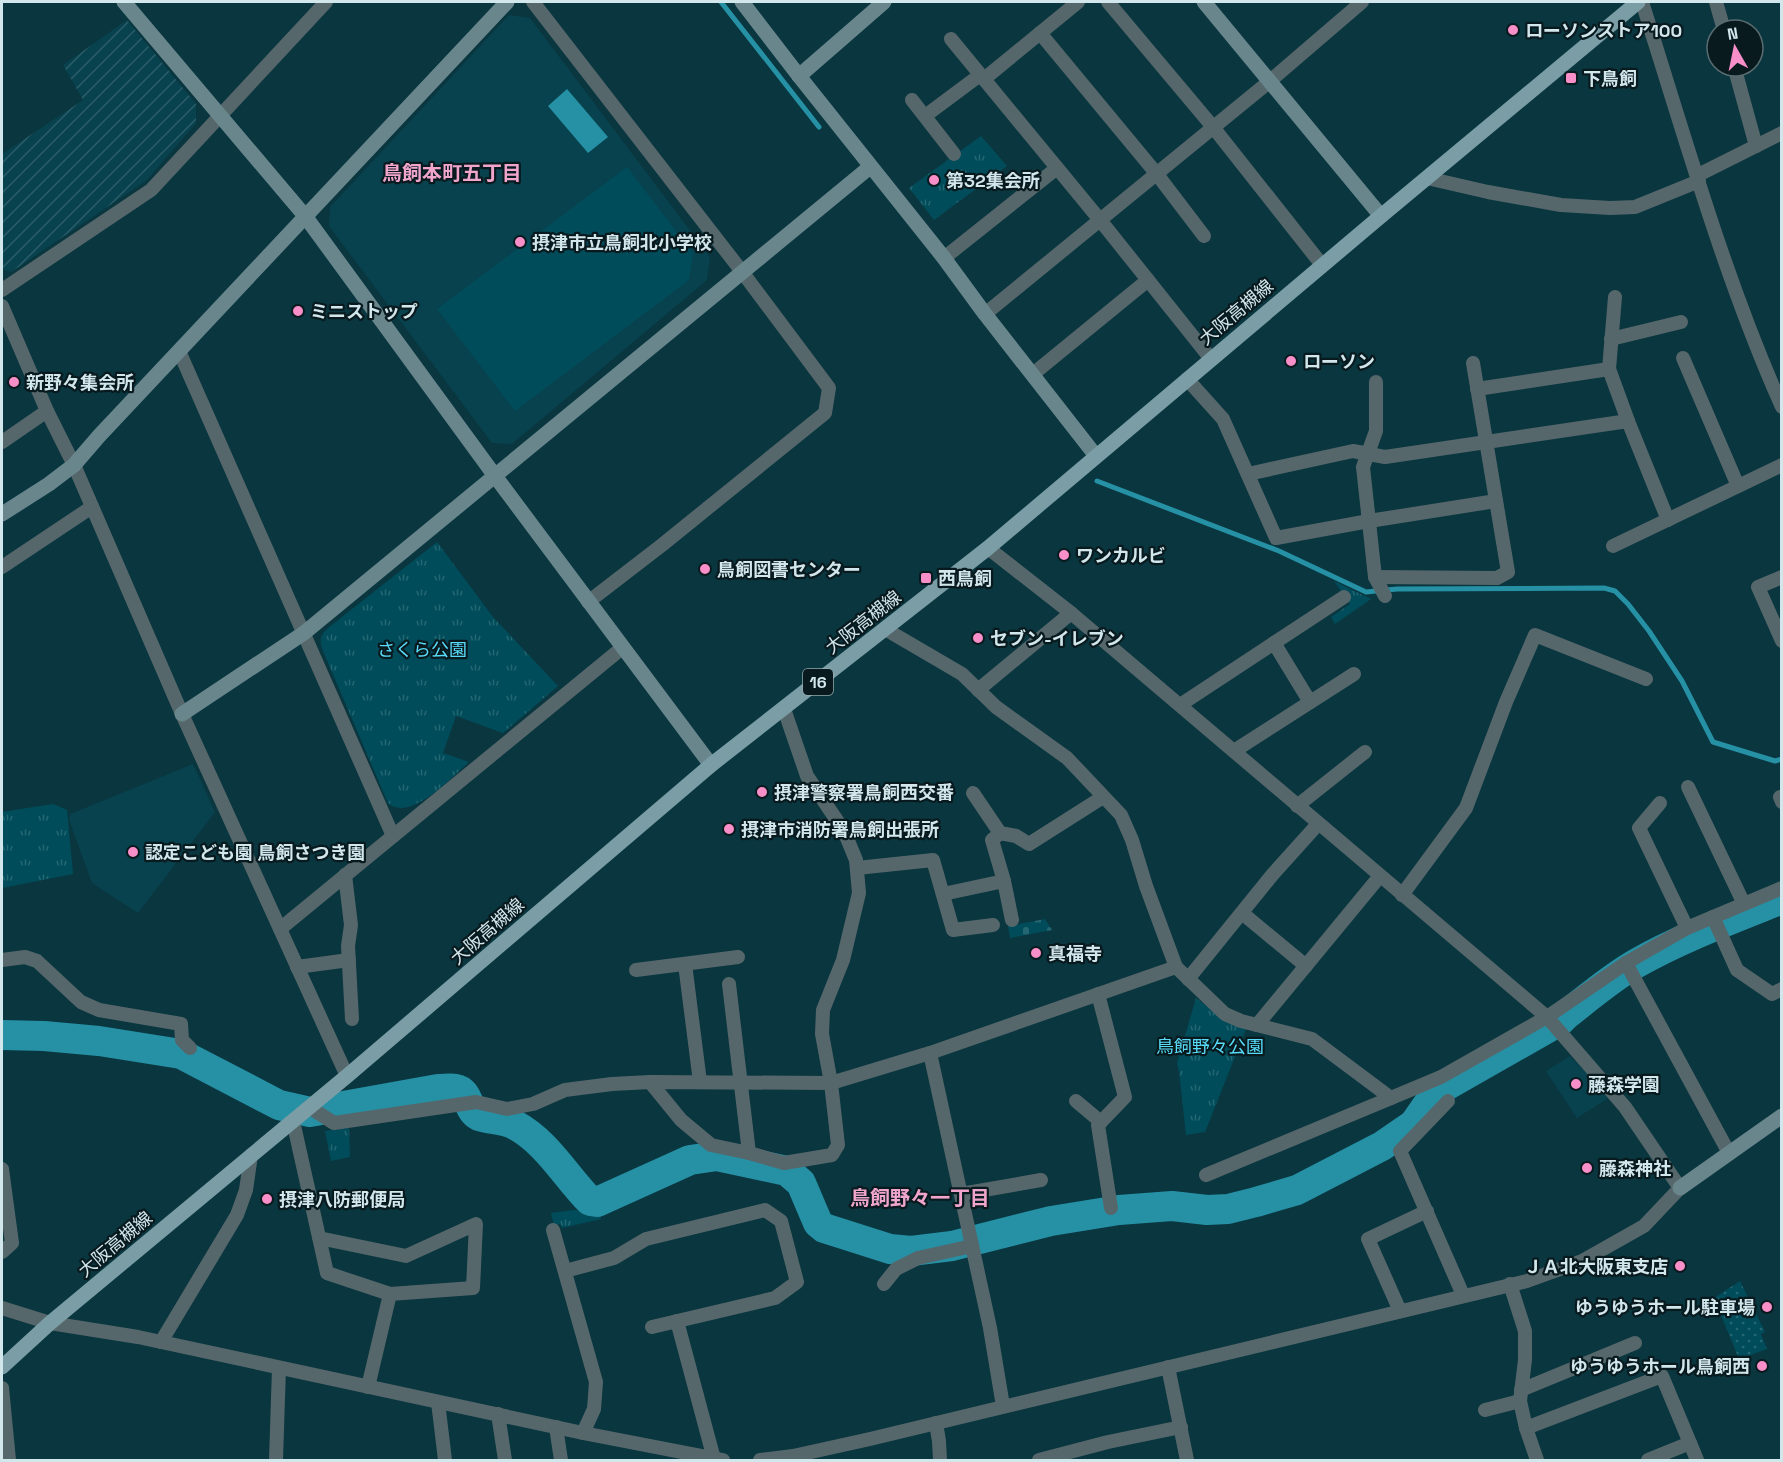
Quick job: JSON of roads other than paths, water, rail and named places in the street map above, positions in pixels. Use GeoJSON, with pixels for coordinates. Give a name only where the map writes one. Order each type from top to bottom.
{"type":"FeatureCollection","features":[{"type":"Feature","properties":{"kind":"main road","name":"大阪高槻線"},"geometry":{"type":"LineString","coordinates":[[2,1367],[50,1323],[347,1076],[711,765],[988,548],[1381,216],[1640,2]]}},
{"type":"Feature","properties":{"kind":"street"},"geometry":{"type":"LineString","coordinates":[[124,2],[305,216],[622,648],[711,765]]}},
{"type":"Feature","properties":{"kind":"street"},"geometry":{"type":"LineString","coordinates":[[2,290],[151,189],[326,2]]}},
{"type":"Feature","properties":{"kind":"street"},"geometry":{"type":"LineString","coordinates":[[2,514],[74,465],[507,2]]}},
{"type":"Feature","properties":{"kind":"street"},"geometry":{"type":"LineString","coordinates":[[533,2],[829,388],[825,413],[588,602]]}},
{"type":"Feature","properties":{"kind":"street"},"geometry":{"type":"LineString","coordinates":[[742,2],[944,258],[1096,456]]}},
{"type":"Feature","properties":{"kind":"street"},"geometry":{"type":"LineString","coordinates":[[799,76],[884,2]]}},
{"type":"Feature","properties":{"kind":"street"},"geometry":{"type":"LineString","coordinates":[[925,116],[982,77],[1078,2]]}},
{"type":"Feature","properties":{"kind":"street"},"geometry":{"type":"LineString","coordinates":[[1108,2],[1213,127],[1323,265]]}},
{"type":"Feature","properties":{"kind":"street"},"geometry":{"type":"LineString","coordinates":[[1204,2],[1381,216]]}},
{"type":"Feature","properties":{"kind":"street"},"geometry":{"type":"LineString","coordinates":[[985,314],[1270,81],[1362,2]]}},
{"type":"Feature","properties":{"kind":"street"},"geometry":{"type":"LineString","coordinates":[[1640,2],[1732,285],[1762,363],[1782,407]]}},
{"type":"Feature","properties":{"kind":"street"},"geometry":{"type":"LineString","coordinates":[[1716,2],[1721,18]]}},
{"type":"Feature","properties":{"kind":"street"},"geometry":{"type":"LineString","coordinates":[[1040,33],[1156,173],[1204,236]]}},
{"type":"Feature","properties":{"kind":"street"},"geometry":{"type":"LineString","coordinates":[[951,39],[1211,359]]}},
{"type":"Feature","properties":{"kind":"street"},"geometry":{"type":"LineString","coordinates":[[1737,78],[1756,146]]}},
{"type":"Feature","properties":{"kind":"street"},"geometry":{"type":"LineString","coordinates":[[912,100],[954,154]]}},
{"type":"Feature","properties":{"kind":"street"},"geometry":{"type":"LineString","coordinates":[[1427,178],[1561,205],[1635,207],[1699,178],[1782,134]]}},
{"type":"Feature","properties":{"kind":"street"},"geometry":{"type":"LineString","coordinates":[[182,714],[304,633],[870,167]]}},
{"type":"Feature","properties":{"kind":"street"},"geometry":{"type":"LineString","coordinates":[[944,258],[1057,168]]}},
{"type":"Feature","properties":{"kind":"street"},"geometry":{"type":"LineString","coordinates":[[1033,374],[1148,280]]}},
{"type":"Feature","properties":{"kind":"street"},"geometry":{"type":"LineString","coordinates":[[1615,297],[1609,369],[1668,519]]}},
{"type":"Feature","properties":{"kind":"street"},"geometry":{"type":"LineString","coordinates":[[2,306],[8,336],[74,465],[182,714],[347,1076]]}},
{"type":"Feature","properties":{"kind":"street"},"geometry":{"type":"LineString","coordinates":[[1611,339],[1681,322]]}},
{"type":"Feature","properties":{"kind":"street"},"geometry":{"type":"LineString","coordinates":[[179,351],[393,836]]}},
{"type":"Feature","properties":{"kind":"street"},"geometry":{"type":"LineString","coordinates":[[1683,358],[1738,486]]}},
{"type":"Feature","properties":{"kind":"street"},"geometry":{"type":"LineString","coordinates":[[1376,382],[1376,431],[1363,467],[1380,586],[1497,578],[1508,572],[1473,363]]}},
{"type":"Feature","properties":{"kind":"street"},"geometry":{"type":"LineString","coordinates":[[1477,389],[1609,369]]}},
{"type":"Feature","properties":{"kind":"street"},"geometry":{"type":"LineString","coordinates":[[1187,379],[1223,419],[1276,538],[1369,520],[1496,501]]}},
{"type":"Feature","properties":{"kind":"street"},"geometry":{"type":"LineString","coordinates":[[2,442],[47,411]]}},
{"type":"Feature","properties":{"kind":"street"},"geometry":{"type":"LineString","coordinates":[[1248,474],[1353,451],[1385,457],[1628,422]]}},
{"type":"Feature","properties":{"kind":"street"},"geometry":{"type":"LineString","coordinates":[[1613,546],[1782,465]]}},
{"type":"Feature","properties":{"kind":"street"},"geometry":{"type":"LineString","coordinates":[[2,567],[92,507]]}},
{"type":"Feature","properties":{"kind":"street"},"geometry":{"type":"LineString","coordinates":[[988,548],[1071,613],[1552,1023],[1625,1107],[1680,1188]]}},
{"type":"Feature","properties":{"kind":"street"},"geometry":{"type":"LineString","coordinates":[[1782,577],[1758,587],[1782,641]]}},
{"type":"Feature","properties":{"kind":"street"},"geometry":{"type":"LineString","coordinates":[[1180,705],[1344,597]]}},
{"type":"Feature","properties":{"kind":"street"},"geometry":{"type":"LineString","coordinates":[[978,690],[1071,613]]}},
{"type":"Feature","properties":{"kind":"street"},"geometry":{"type":"LineString","coordinates":[[885,629],[962,674],[996,707],[1067,758],[1121,815],[1132,840],[1146,886],[1176,967],[1225,1014],[1241,1021],[1312,1039],[1391,1098]]}},
{"type":"Feature","properties":{"kind":"street"},"geometry":{"type":"LineString","coordinates":[[1402,895],[1466,808],[1506,702],[1535,634],[1646,679]]}},
{"type":"Feature","properties":{"kind":"street"},"geometry":{"type":"LineString","coordinates":[[1274,643],[1311,702]]}},
{"type":"Feature","properties":{"kind":"street"},"geometry":{"type":"LineString","coordinates":[[280,929],[622,648]]}},
{"type":"Feature","properties":{"kind":"street"},"geometry":{"type":"LineString","coordinates":[[1234,752],[1354,674]]}},
{"type":"Feature","properties":{"kind":"street"},"geometry":{"type":"LineString","coordinates":[[650,1082],[681,1120],[711,1145],[749,1153],[784,1164],[832,1155],[838,1145],[831,1083],[822,1034],[824,1010],[843,960],[859,893],[857,868],[844,831],[807,776],[784,709]]}},
{"type":"Feature","properties":{"kind":"street"},"geometry":{"type":"LineString","coordinates":[[1297,806],[1365,752]]}},
{"type":"Feature","properties":{"kind":"street"},"geometry":{"type":"LineString","coordinates":[[1688,787],[1744,904]]}},
{"type":"Feature","properties":{"kind":"street"},"geometry":{"type":"LineString","coordinates":[[973,793],[1000,833],[1016,836],[1029,844],[1103,797]]}},
{"type":"Feature","properties":{"kind":"street"},"geometry":{"type":"LineString","coordinates":[[1660,803],[1639,828],[1687,928]]}},
{"type":"Feature","properties":{"kind":"street"},"geometry":{"type":"LineString","coordinates":[[1188,979],[1273,874],[1318,824]]}},
{"type":"Feature","properties":{"kind":"street"},"geometry":{"type":"LineString","coordinates":[[1000,833],[992,840],[1004,881],[1011,920]]}},
{"type":"Feature","properties":{"kind":"street"},"geometry":{"type":"LineString","coordinates":[[857,868],[933,860],[953,930],[993,925]]}},
{"type":"Feature","properties":{"kind":"street"},"geometry":{"type":"LineString","coordinates":[[345,875],[351,925],[348,946],[352,1019]]}},
{"type":"Feature","properties":{"kind":"street"},"geometry":{"type":"LineString","coordinates":[[1257,1025],[1380,876]]}},
{"type":"Feature","properties":{"kind":"street"},"geometry":{"type":"LineString","coordinates":[[943,894],[1004,881]]}},
{"type":"Feature","properties":{"kind":"street"},"geometry":{"type":"LineString","coordinates":[[1206,1175],[1441,1077],[1552,1023],[1628,967],[1687,928],[1716,924],[1744,904],[1782,888]]}},
{"type":"Feature","properties":{"kind":"street"},"geometry":{"type":"LineString","coordinates":[[1242,913],[1305,966]]}},
{"type":"Feature","properties":{"kind":"street"},"geometry":{"type":"LineString","coordinates":[[1716,924],[1737,970],[1772,994],[1782,989]]}},
{"type":"Feature","properties":{"kind":"street"},"geometry":{"type":"LineString","coordinates":[[2,960],[25,957],[37,961],[81,1002],[99,1010],[181,1024],[182,1040],[190,1048]]}},
{"type":"Feature","properties":{"kind":"street"},"geometry":{"type":"LineString","coordinates":[[636,970],[738,957]]}},
{"type":"Feature","properties":{"kind":"street"},"geometry":{"type":"LineString","coordinates":[[297,967],[349,960]]}},
{"type":"Feature","properties":{"kind":"street"},"geometry":{"type":"LineString","coordinates":[[685,964],[700,1082]]}},
{"type":"Feature","properties":{"kind":"street"},"geometry":{"type":"LineString","coordinates":[[309,1107],[334,1123],[469,1103],[507,1109],[533,1104],[565,1090],[612,1083],[831,1083],[930,1053],[1176,967]]}},
{"type":"Feature","properties":{"kind":"street"},"geometry":{"type":"LineString","coordinates":[[1628,967],[1729,1153]]}},
{"type":"Feature","properties":{"kind":"street"},"geometry":{"type":"LineString","coordinates":[[729,984],[749,1153]]}},
{"type":"Feature","properties":{"kind":"street"},"geometry":{"type":"LineString","coordinates":[[1098,994],[1125,1096],[1098,1125],[1111,1208]]}},
{"type":"Feature","properties":{"kind":"street"},"geometry":{"type":"LineString","coordinates":[[930,1053],[990,1328],[1003,1406]]}},
{"type":"Feature","properties":{"kind":"street"},"geometry":{"type":"LineString","coordinates":[[1076,1101],[1101,1122]]}},
{"type":"Feature","properties":{"kind":"street"},"geometry":{"type":"LineString","coordinates":[[1448,1101],[1400,1151],[1463,1295]]}},
{"type":"Feature","properties":{"kind":"street"},"geometry":{"type":"LineString","coordinates":[[760,1461],[793,1456],[936,1423],[1527,1281],[1582,1261],[1644,1226],[1680,1188],[1782,1116]]}},
{"type":"Feature","properties":{"kind":"street"},"geometry":{"type":"LineString","coordinates":[[293,1121],[319,1238],[327,1273],[390,1294],[473,1288],[476,1224],[406,1256],[319,1238]]}},
{"type":"Feature","properties":{"kind":"street"},"geometry":{"type":"LineString","coordinates":[[161,1342],[237,1215],[246,1190],[251,1155]]}},
{"type":"Feature","properties":{"kind":"street"},"geometry":{"type":"LineString","coordinates":[[2,1169],[12,1244],[2,1252]]}},
{"type":"Feature","properties":{"kind":"street"},"geometry":{"type":"LineString","coordinates":[[961,1194],[1041,1179]]}},
{"type":"Feature","properties":{"kind":"street"},"geometry":{"type":"LineString","coordinates":[[565,1271],[614,1258],[646,1239],[765,1210],[781,1221],[797,1282],[776,1298],[652,1327]]}},
{"type":"Feature","properties":{"kind":"street"},"geometry":{"type":"LineString","coordinates":[[1400,1311],[1368,1239],[1426,1211]]}},
{"type":"Feature","properties":{"kind":"street"},"geometry":{"type":"LineString","coordinates":[[553,1230],[596,1382],[594,1409],[583,1433]]}},
{"type":"Feature","properties":{"kind":"street"},"geometry":{"type":"LineString","coordinates":[[884,1284],[896,1269],[918,1258],[971,1243]]}},
{"type":"Feature","properties":{"kind":"street"},"geometry":{"type":"LineString","coordinates":[[1510,1284],[1525,1331],[1525,1360],[1521,1395],[1526,1428],[1537,1461]]}},
{"type":"Feature","properties":{"kind":"street"},"geometry":{"type":"LineString","coordinates":[[368,1387],[390,1294]]}},
{"type":"Feature","properties":{"kind":"street"},"geometry":{"type":"LineString","coordinates":[[2,1308],[50,1323],[161,1342],[498,1414],[676,1456],[718,1460],[677,1321]]}},
{"type":"Feature","properties":{"kind":"street"},"geometry":{"type":"LineString","coordinates":[[1485,1410],[1635,1342]]}},
{"type":"Feature","properties":{"kind":"street"},"geometry":{"type":"LineString","coordinates":[[276,1461],[279,1368]]}},
{"type":"Feature","properties":{"kind":"street"},"geometry":{"type":"LineString","coordinates":[[1168,1368],[1187,1461]]}},
{"type":"Feature","properties":{"kind":"street"},"geometry":{"type":"LineString","coordinates":[[1526,1428],[1662,1376],[1697,1461]]}},
{"type":"Feature","properties":{"kind":"street"},"geometry":{"type":"LineString","coordinates":[[2,1388],[9,1461]]}},
{"type":"Feature","properties":{"kind":"street"},"geometry":{"type":"LineString","coordinates":[[438,1402],[445,1461]]}},
{"type":"Feature","properties":{"kind":"street"},"geometry":{"type":"LineString","coordinates":[[498,1414],[505,1461]]}},
{"type":"Feature","properties":{"kind":"street"},"geometry":{"type":"LineString","coordinates":[[936,1423],[940,1461]]}},
{"type":"Feature","properties":{"kind":"street"},"geometry":{"type":"LineString","coordinates":[[556,1427],[561,1461]]}},
{"type":"Feature","properties":{"kind":"street"},"geometry":{"type":"LineString","coordinates":[[1039,1461],[1108,1442],[1181,1427]]}},
{"type":"Feature","properties":{"kind":"street"},"geometry":{"type":"LineString","coordinates":[[1648,1461],[1690,1443]]}},
{"type":"Feature","properties":{"kind":"waterway"},"geometry":{"type":"LineString","coordinates":[[721,2],[819,127]]}},
{"type":"Feature","properties":{"kind":"waterway"},"geometry":{"type":"LineString","coordinates":[[1097,481],[1279,551],[1366,592],[1397,589],[1604,588],[1615,591],[1649,631],[1682,681],[1713,742],[1775,761],[1782,759]]}},
{"type":"Feature","properties":{"kind":"waterway"},"geometry":{"type":"LineString","coordinates":[[2,1035],[99,1041],[181,1054],[279,1105],[310,1112],[438,1089],[456,1089],[463,1093],[472,1110],[479,1116],[511,1123],[537,1141],[590,1201],[597,1202],[690,1160],[717,1156],[787,1171],[801,1183],[818,1223],[824,1228],[890,1249],[911,1251],[952,1246],[1051,1221],[1119,1210],[1172,1206],[1207,1210],[1228,1209],[1297,1190],[1382,1146],[1414,1124],[1437,1091],[1560,1021],[1601,987],[1628,969],[1690,937],[1782,899]]}},
{"type":"Feature","properties":{"kind":"place","name":"ローソンストア100"},"geometry":{"type":"Point","coordinates":[1513,30]}},
{"type":"Feature","properties":{"kind":"place","name":"下鳥飼"},"geometry":{"type":"Point","coordinates":[1571,78]}},
{"type":"Feature","properties":{"kind":"place","name":"第32集会所"},"geometry":{"type":"Point","coordinates":[934,180]}},
{"type":"Feature","properties":{"kind":"place","name":"摂津市立鳥飼北小学校"},"geometry":{"type":"Point","coordinates":[520,242]}},
{"type":"Feature","properties":{"kind":"place","name":"ミニストップ"},"geometry":{"type":"Point","coordinates":[298,311]}},
{"type":"Feature","properties":{"kind":"place","name":"ローソン"},"geometry":{"type":"Point","coordinates":[1291,361]}},
{"type":"Feature","properties":{"kind":"place","name":"新野々集会所"},"geometry":{"type":"Point","coordinates":[14,382]}},
{"type":"Feature","properties":{"kind":"place","name":"ワンカルビ"},"geometry":{"type":"Point","coordinates":[1064,555]}},
{"type":"Feature","properties":{"kind":"place","name":"鳥飼図書センター"},"geometry":{"type":"Point","coordinates":[705,569]}},
{"type":"Feature","properties":{"kind":"place","name":"西鳥飼"},"geometry":{"type":"Point","coordinates":[926,578]}},
{"type":"Feature","properties":{"kind":"place","name":"セブン-イレブン"},"geometry":{"type":"Point","coordinates":[978,638]}},
{"type":"Feature","properties":{"kind":"place","name":"摂津警察署鳥飼西交番"},"geometry":{"type":"Point","coordinates":[762,792]}},
{"type":"Feature","properties":{"kind":"place","name":"摂津市消防署鳥飼出張所"},"geometry":{"type":"Point","coordinates":[729,829]}},
{"type":"Feature","properties":{"kind":"place","name":"認定こども園 鳥飼さつき園"},"geometry":{"type":"Point","coordinates":[133,852]}},
{"type":"Feature","properties":{"kind":"place","name":"真福寺"},"geometry":{"type":"Point","coordinates":[1036,953]}},
{"type":"Feature","properties":{"kind":"place","name":"藤森学園"},"geometry":{"type":"Point","coordinates":[1576,1084]}},
{"type":"Feature","properties":{"kind":"place","name":"藤森神社"},"geometry":{"type":"Point","coordinates":[1587,1168]}},
{"type":"Feature","properties":{"kind":"place","name":"摂津八防郵便局"},"geometry":{"type":"Point","coordinates":[267,1199]}},
{"type":"Feature","properties":{"kind":"place","name":"ＪＡ北大阪東支店"},"geometry":{"type":"Point","coordinates":[1680,1266]}},
{"type":"Feature","properties":{"kind":"place","name":"ゆうゆうホール駐車場"},"geometry":{"type":"Point","coordinates":[1767,1307]}},
{"type":"Feature","properties":{"kind":"place","name":"ゆうゆうホール鳥飼西"},"geometry":{"type":"Point","coordinates":[1762,1366]}},
{"type":"Feature","properties":{"kind":"district","name":"鳥飼本町五丁目"},"geometry":{"type":"Point","coordinates":[452,173]}},
{"type":"Feature","properties":{"kind":"district","name":"鳥飼野々一丁目"},"geometry":{"type":"Point","coordinates":[920,1198]}},
{"type":"Feature","properties":{"kind":"park label","name":"さくら公園"},"geometry":{"type":"Point","coordinates":[422,649]}},
{"type":"Feature","properties":{"kind":"park label","name":"鳥飼野々公園"},"geometry":{"type":"Point","coordinates":[1210,1046]}}]}
